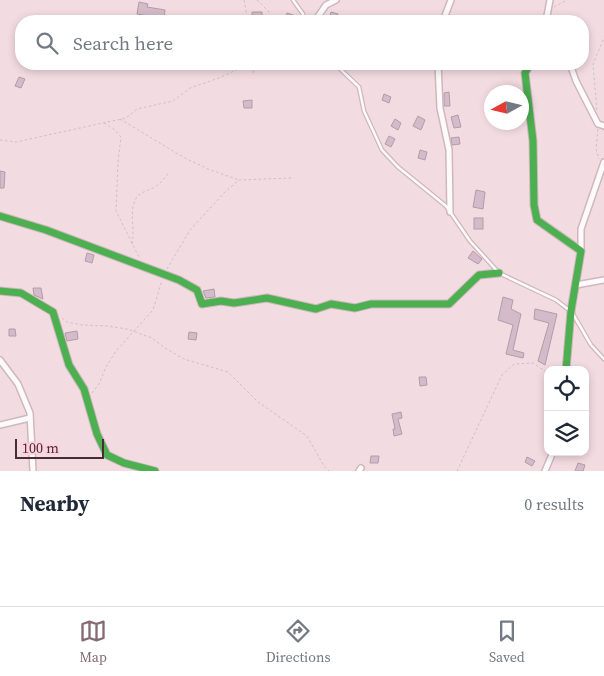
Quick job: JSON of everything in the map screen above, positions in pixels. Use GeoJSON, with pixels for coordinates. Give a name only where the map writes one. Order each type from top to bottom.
{"type":"FeatureCollection","features":[{"type":"Feature","properties":{"kind":"street"},"geometry":{"type":"LineString","coordinates":[[319,15],[326,5],[336,0]]}},
{"type":"Feature","properties":{"kind":"street"},"geometry":{"type":"LineString","coordinates":[[445,15],[451,0]]}},
{"type":"Feature","properties":{"kind":"street"},"geometry":{"type":"LineString","coordinates":[[548,15],[550,0]]}},
{"type":"Feature","properties":{"kind":"street"},"geometry":{"type":"LineString","coordinates":[[438,70],[440,108],[449,150],[450,212]]}},
{"type":"Feature","properties":{"kind":"street"},"geometry":{"type":"LineString","coordinates":[[527,70],[525,73],[533,141],[534,205],[537,220],[582,251]]}},
{"type":"Feature","properties":{"kind":"street"},"geometry":{"type":"LineString","coordinates":[[572,70],[576,81],[601,125]]}},
{"type":"Feature","properties":{"kind":"street"},"geometry":{"type":"LineString","coordinates":[[566,366],[571,311],[582,251],[581,229],[604,162]]}},
{"type":"Feature","properties":{"kind":"street"},"geometry":{"type":"LineString","coordinates":[[0,216],[46,230],[164,274],[197,290],[202,304],[221,301],[234,303],[267,298],[316,309],[331,304],[355,308],[371,304],[449,304],[479,276],[500,272]]}},
{"type":"Feature","properties":{"kind":"street"},"geometry":{"type":"LineString","coordinates":[[576,285],[604,280]]}},
{"type":"Feature","properties":{"kind":"street"},"geometry":{"type":"LineString","coordinates":[[0,290],[21,293],[53,312],[69,365],[84,389],[97,434],[107,455],[124,463],[155,471]]}},
{"type":"Feature","properties":{"kind":"street"},"geometry":{"type":"LineString","coordinates":[[0,360],[18,384],[26,401],[30,418],[33,471]]}},
{"type":"Feature","properties":{"kind":"street"},"geometry":{"type":"LineString","coordinates":[[0,425],[30,418]]}},
{"type":"Feature","properties":{"kind":"street"},"geometry":{"type":"LineString","coordinates":[[545,471],[551,456]]}},
{"type":"Feature","properties":{"kind":"lane"},"geometry":{"type":"LineString","coordinates":[[293,0],[303,15]]}},
{"type":"Feature","properties":{"kind":"lane"},"geometry":{"type":"LineString","coordinates":[[342,70],[359,86],[364,111],[382,150],[398,167],[446,206],[470,242],[500,272],[556,300],[571,311],[591,345],[604,359]]}},
{"type":"Feature","properties":{"kind":"path"},"geometry":{"type":"LineString","coordinates":[[244,0],[247,15]]}},
{"type":"Feature","properties":{"kind":"path"},"geometry":{"type":"LineString","coordinates":[[257,0],[270,13]]}},
{"type":"Feature","properties":{"kind":"path"},"geometry":{"type":"LineString","coordinates":[[548,15],[567,0]]}},
{"type":"Feature","properties":{"kind":"path"},"geometry":{"type":"LineString","coordinates":[[602,169],[596,149],[601,125],[593,64],[604,38]]}},
{"type":"Feature","properties":{"kind":"path"},"geometry":{"type":"LineString","coordinates":[[0,140],[16,142],[126,118],[137,109],[173,101],[190,88],[236,70]]}},
{"type":"Feature","properties":{"kind":"path"},"geometry":{"type":"LineString","coordinates":[[253,74],[254,70]]}},
{"type":"Feature","properties":{"kind":"path"},"geometry":{"type":"LineString","coordinates":[[120,119],[183,157],[208,169],[239,180],[291,178]]}},
{"type":"Feature","properties":{"kind":"path"},"geometry":{"type":"LineString","coordinates":[[103,122],[115,130],[121,137],[116,212],[144,266]]}},
{"type":"Feature","properties":{"kind":"path"},"geometry":{"type":"LineString","coordinates":[[132,244],[134,230],[133,204],[137,195],[154,187],[169,172]]}},
{"type":"Feature","properties":{"kind":"path"},"geometry":{"type":"LineString","coordinates":[[87,400],[99,384],[106,367],[116,351],[153,310],[164,274],[190,230],[225,192],[239,180]]}},
{"type":"Feature","properties":{"kind":"path"},"geometry":{"type":"LineString","coordinates":[[53,312],[67,322],[82,326],[108,326],[152,338],[184,359],[228,372],[258,402],[308,436],[324,466],[329,471]]}},
{"type":"Feature","properties":{"kind":"path"},"geometry":{"type":"LineString","coordinates":[[457,471],[502,375],[514,364],[533,363],[544,370]]}},
{"type":"Feature","properties":{"kind":"building"},"geometry":{"type":"Polygon","coordinates":[[[139,2],[148,4],[147,7],[165,10],[164,15],[137,14],[139,2]]]}},
{"type":"Feature","properties":{"kind":"building"},"geometry":{"type":"Polygon","coordinates":[[[252,12],[262,12],[262,15],[252,15],[252,12]]]}},
{"type":"Feature","properties":{"kind":"building"},"geometry":{"type":"Polygon","coordinates":[[[19,77],[25,79],[21,88],[15,86],[19,77]]]}},
{"type":"Feature","properties":{"kind":"building"},"geometry":{"type":"Polygon","coordinates":[[[449,92],[450,106],[444,106],[444,93],[449,92]]]}},
{"type":"Feature","properties":{"kind":"building"},"geometry":{"type":"Polygon","coordinates":[[[384,94],[391,97],[389,103],[382,100],[384,94]]]}},
{"type":"Feature","properties":{"kind":"building"},"geometry":{"type":"Polygon","coordinates":[[[252,100],[252,108],[244,108],[243,101],[252,100]]]}},
{"type":"Feature","properties":{"kind":"building"},"geometry":{"type":"Polygon","coordinates":[[[458,115],[461,127],[454,128],[451,117],[458,115]]]}},
{"type":"Feature","properties":{"kind":"building"},"geometry":{"type":"Polygon","coordinates":[[[418,116],[425,120],[421,130],[413,126],[418,116]]]}},
{"type":"Feature","properties":{"kind":"building"},"geometry":{"type":"Polygon","coordinates":[[[395,119],[401,123],[398,130],[391,126],[395,119]]]}},
{"type":"Feature","properties":{"kind":"building"},"geometry":{"type":"Polygon","coordinates":[[[389,136],[395,139],[391,147],[385,144],[389,136]]]}},
{"type":"Feature","properties":{"kind":"building"},"geometry":{"type":"Polygon","coordinates":[[[459,137],[460,144],[452,145],[451,138],[459,137]]]}},
{"type":"Feature","properties":{"kind":"building"},"geometry":{"type":"Polygon","coordinates":[[[420,150],[427,152],[425,160],[418,158],[420,150]]]}},
{"type":"Feature","properties":{"kind":"building"},"geometry":{"type":"Polygon","coordinates":[[[0,171],[5,172],[4,188],[0,188],[0,171]]]}},
{"type":"Feature","properties":{"kind":"building"},"geometry":{"type":"Polygon","coordinates":[[[476,190],[485,192],[483,209],[473,207],[476,190]]]}},
{"type":"Feature","properties":{"kind":"building"},"geometry":{"type":"Polygon","coordinates":[[[474,218],[483,218],[483,229],[474,229],[474,218]]]}},
{"type":"Feature","properties":{"kind":"building"},"geometry":{"type":"Polygon","coordinates":[[[473,251],[482,259],[478,264],[468,258],[473,251]]]}},
{"type":"Feature","properties":{"kind":"building"},"geometry":{"type":"Polygon","coordinates":[[[87,253],[94,255],[92,263],[85,261],[87,253]]]}},
{"type":"Feature","properties":{"kind":"building"},"geometry":{"type":"Polygon","coordinates":[[[33,288],[41,288],[43,299],[34,295],[33,288]]]}},
{"type":"Feature","properties":{"kind":"building"},"geometry":{"type":"Polygon","coordinates":[[[214,289],[215,297],[206,298],[203,291],[214,289]]]}},
{"type":"Feature","properties":{"kind":"building"},"geometry":{"type":"Polygon","coordinates":[[[503,297],[513,300],[511,309],[521,314],[513,350],[524,353],[523,358],[506,354],[513,325],[498,320],[503,297]]]}},
{"type":"Feature","properties":{"kind":"building"},"geometry":{"type":"Polygon","coordinates":[[[535,309],[557,314],[545,365],[538,361],[549,323],[534,319],[535,309]]]}},
{"type":"Feature","properties":{"kind":"building"},"geometry":{"type":"Polygon","coordinates":[[[9,329],[15,329],[16,336],[9,336],[9,329]]]}},
{"type":"Feature","properties":{"kind":"building"},"geometry":{"type":"Polygon","coordinates":[[[77,331],[78,339],[67,341],[65,333],[77,331]]]}},
{"type":"Feature","properties":{"kind":"building"},"geometry":{"type":"Polygon","coordinates":[[[189,332],[197,333],[196,340],[188,339],[189,332]]]}},
{"type":"Feature","properties":{"kind":"building"},"geometry":{"type":"Polygon","coordinates":[[[419,377],[426,377],[427,385],[420,386],[419,377]]]}},
{"type":"Feature","properties":{"kind":"building"},"geometry":{"type":"Polygon","coordinates":[[[401,412],[402,418],[398,419],[402,434],[394,436],[393,429],[395,429],[392,414],[401,412]]]}},
{"type":"Feature","properties":{"kind":"building"},"geometry":{"type":"Polygon","coordinates":[[[371,456],[379,456],[378,463],[370,463],[371,456]]]}},
{"type":"Feature","properties":{"kind":"building"},"geometry":{"type":"Polygon","coordinates":[[[527,457],[535,461],[532,466],[525,462],[527,457]]]}},
{"type":"Feature","properties":{"kind":"building"},"geometry":{"type":"Polygon","coordinates":[[[578,463],[585,465],[583,471],[575,471],[578,463]]]}},
{"type":"Feature","properties":{"kind":"traffic: fast"},"geometry":{"type":"LineString","coordinates":[[527,70],[525,73],[533,141],[534,205],[537,220],[581,251],[571,311],[566,366]]}},
{"type":"Feature","properties":{"kind":"traffic: fast"},"geometry":{"type":"LineString","coordinates":[[0,216],[46,230],[179,280],[197,290],[202,304],[221,301],[234,303],[267,298],[316,309],[331,304],[355,308],[371,304],[449,304],[479,275],[499,273]]}},
{"type":"Feature","properties":{"kind":"traffic: fast"},"geometry":{"type":"LineString","coordinates":[[0,291],[21,293],[53,312],[69,365],[84,389],[97,434],[107,455],[124,463],[155,471]]}}]}
